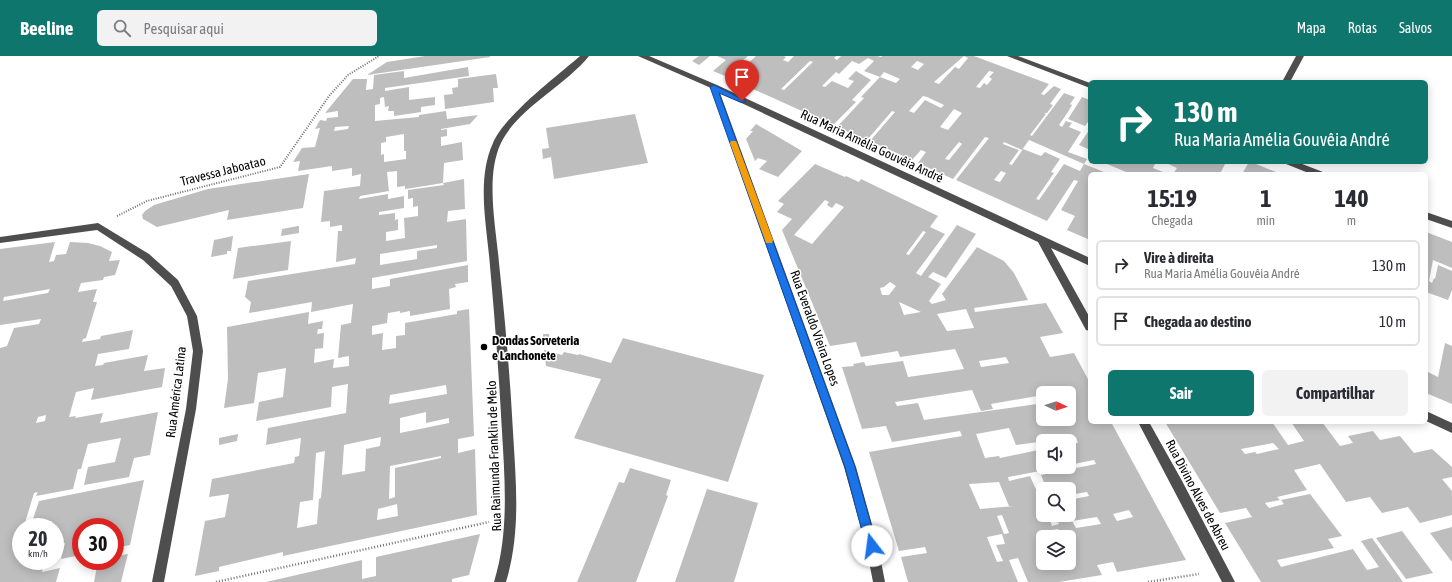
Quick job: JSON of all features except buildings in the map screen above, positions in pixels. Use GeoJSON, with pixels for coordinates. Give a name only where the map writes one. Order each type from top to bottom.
{"type":"FeatureCollection","features":[{"type":"Feature","properties":{"kind":"street","name":"Rua Raimunda Franklin de Melo"},"geometry":{"type":"LineString","coordinates":[[500,582],[506,566],[511,520],[506,396],[489,199],[489,166],[497,142],[514,119],[585,56]]}},
{"type":"Feature","properties":{"kind":"street","name":"Rua Maria Amélia Gouvêia André"},"geometry":{"type":"LineString","coordinates":[[642,56],[714,87],[1088,261]]}},
{"type":"Feature","properties":{"kind":"street"},"geometry":{"type":"LineString","coordinates":[[1011,56],[1088,85]]}},
{"type":"Feature","properties":{"kind":"street"},"geometry":{"type":"LineString","coordinates":[[1288,80],[1300,56]]}},
{"type":"Feature","properties":{"kind":"street","name":"Rua Everaldo Vieira Lopes"},"geometry":{"type":"LineString","coordinates":[[714,87],[850,467],[872,546],[879,582]]}},
{"type":"Feature","properties":{"kind":"street"},"geometry":{"type":"LineString","coordinates":[[1294,164],[1315,172]]}},
{"type":"Feature","properties":{"kind":"street"},"geometry":{"type":"LineString","coordinates":[[1428,216],[1452,225]]}},
{"type":"Feature","properties":{"kind":"street"},"geometry":{"type":"LineString","coordinates":[[0,240],[98,226]]}},
{"type":"Feature","properties":{"kind":"street","name":"Rua América Latina"},"geometry":{"type":"LineString","coordinates":[[98,226],[146,257],[174,282],[192,316],[198,351],[191,410],[158,582]]}},
{"type":"Feature","properties":{"kind":"street"},"geometry":{"type":"LineString","coordinates":[[1042,240],[1088,323]]}},
{"type":"Feature","properties":{"kind":"street"},"geometry":{"type":"LineString","coordinates":[[1428,417],[1447,425],[1452,435]]}},
{"type":"Feature","properties":{"kind":"street","name":"Rua Divino Alves de Abreu"},"geometry":{"type":"LineString","coordinates":[[1144,424],[1229,582]]}},
{"type":"Feature","properties":{"kind":"path","name":"Travessa Jaboatao"},"geometry":{"type":"LineString","coordinates":[[98,226],[147,201],[280,167],[329,96],[348,75],[379,56]]}},
{"type":"Feature","properties":{"kind":"path"},"geometry":{"type":"LineString","coordinates":[[216,582],[480,523],[511,520]]}},
{"type":"Feature","properties":{"kind":"path"},"geometry":{"type":"LineString","coordinates":[[1148,582],[1222,570]]}},
{"type":"Feature","properties":{"kind":"slow traffic"},"geometry":{"type":"LineString","coordinates":[[734,143],[769,240]]}},
{"type":"Feature","properties":{"kind":"place","name":"Dondas Sorveteria e Lanchonete"},"geometry":{"type":"Point","coordinates":[484,347]}},
{"type":"Feature","properties":{"kind":"route"},"geometry":{"type":"LineString","coordinates":[[742,101],[714,87],[850,467],[872,546]]}}]}
